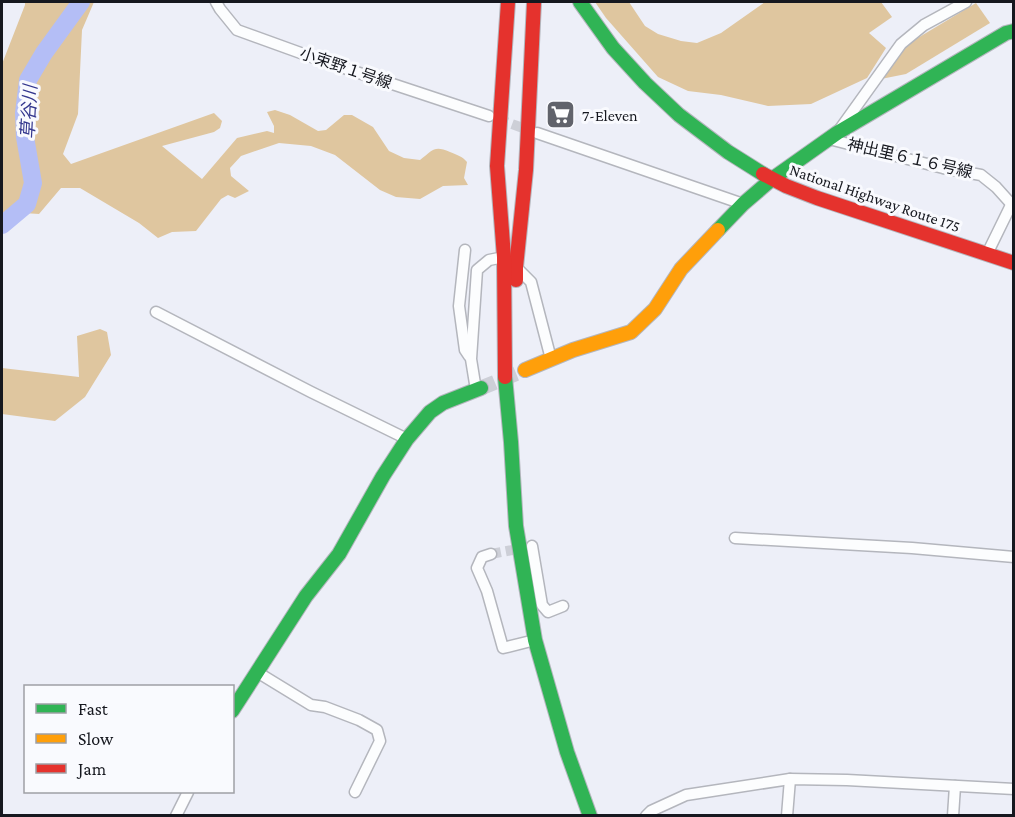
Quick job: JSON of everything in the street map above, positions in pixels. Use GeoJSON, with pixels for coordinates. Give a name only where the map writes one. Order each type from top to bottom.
{"type":"FeatureCollection","features":[{"type":"Feature","properties":{"kind":"main road"},"geometry":{"type":"LineString","coordinates":[[508,2],[497,166],[504,257],[505,384],[516,526],[535,640],[549,695],[590,815]]}},
{"type":"Feature","properties":{"kind":"main road"},"geometry":{"type":"LineString","coordinates":[[511,442],[517,387],[516,267],[526,170],[534,2]]}},
{"type":"Feature","properties":{"kind":"main road","name":"National Highway Route 175"},"geometry":{"type":"LineString","coordinates":[[580,2],[613,48],[679,115],[728,152],[772,179],[817,198],[1014,263]]}},
{"type":"Feature","properties":{"kind":"main road"},"geometry":{"type":"LineString","coordinates":[[525,370],[573,350],[631,332],[655,309],[681,269],[743,204],[772,179],[833,136],[1006,33],[1014,31]]}},
{"type":"Feature","properties":{"kind":"main road"},"geometry":{"type":"LineString","coordinates":[[234,708],[306,596],[339,554],[383,476],[407,439],[430,412],[443,403],[479,389]]}},
{"type":"Feature","properties":{"kind":"street"},"geometry":{"type":"LineString","coordinates":[[833,136],[901,44],[924,25],[966,2]]}},
{"type":"Feature","properties":{"kind":"street","name":"小束野１号線"},"geometry":{"type":"LineString","coordinates":[[221,4],[237,30],[489,116]]}},
{"type":"Feature","properties":{"kind":"street"},"geometry":{"type":"LineString","coordinates":[[537,133],[743,204]]}},
{"type":"Feature","properties":{"kind":"street","name":"神出里６１６号線"},"geometry":{"type":"LineString","coordinates":[[833,136],[944,168],[981,175],[1012,206]]}},
{"type":"Feature","properties":{"kind":"street"},"geometry":{"type":"LineString","coordinates":[[987,254],[1012,206]]}},
{"type":"Feature","properties":{"kind":"street"},"geometry":{"type":"LineString","coordinates":[[465,250],[459,306],[465,350],[471,359],[479,389]]}},
{"type":"Feature","properties":{"kind":"street"},"geometry":{"type":"LineString","coordinates":[[471,359],[477,270],[489,260],[504,257]]}},
{"type":"Feature","properties":{"kind":"street"},"geometry":{"type":"LineString","coordinates":[[516,267],[531,282],[551,359]]}},
{"type":"Feature","properties":{"kind":"street"},"geometry":{"type":"LineString","coordinates":[[156,312],[407,439]]}},
{"type":"Feature","properties":{"kind":"street"},"geometry":{"type":"LineString","coordinates":[[735,538],[912,548],[1014,557]]}},
{"type":"Feature","properties":{"kind":"street"},"geometry":{"type":"LineString","coordinates":[[532,546],[542,605],[548,612],[563,606]]}},
{"type":"Feature","properties":{"kind":"street"},"geometry":{"type":"LineString","coordinates":[[491,554],[482,557],[477,568],[487,591],[503,648],[535,640]]}},
{"type":"Feature","properties":{"kind":"street"},"geometry":{"type":"LineString","coordinates":[[257,672],[311,705],[325,707],[359,720],[377,730],[380,741],[356,792]]}},
{"type":"Feature","properties":{"kind":"street"},"geometry":{"type":"LineString","coordinates":[[787,816],[790,779]]}},
{"type":"Feature","properties":{"kind":"street"},"geometry":{"type":"LineString","coordinates":[[646,816],[651,811],[686,795],[790,779],[1014,789]]}},
{"type":"Feature","properties":{"kind":"street"},"geometry":{"type":"LineString","coordinates":[[953,816],[956,786]]}},
{"type":"Feature","properties":{"kind":"street"},"geometry":{"type":"LineString","coordinates":[[176,816],[188,793]]}},
{"type":"Feature","properties":{"kind":"shaded area"},"geometry":{"type":"Polygon","coordinates":[[[25,2],[94,2],[82,30],[78,114],[63,154],[71,164],[214,113],[222,121],[220,128],[214,132],[162,146],[202,179],[237,138],[267,131],[274,133],[274,126],[267,112],[275,110],[290,115],[318,131],[326,130],[344,115],[352,115],[373,127],[389,151],[404,158],[420,160],[431,151],[445,150],[467,162],[464,178],[468,185],[443,186],[420,199],[396,197],[380,190],[335,155],[311,146],[279,143],[241,156],[230,168],[231,176],[249,191],[235,198],[228,195],[221,199],[196,231],[172,232],[158,238],[139,223],[80,188],[61,188],[39,214],[8,212],[2,216],[2,64],[25,2]]]}},
{"type":"Feature","properties":{"kind":"shaded area"},"geometry":{"type":"Polygon","coordinates":[[[595,2],[629,2],[645,26],[658,34],[697,43],[721,33],[765,2],[881,2],[892,17],[869,33],[886,48],[867,78],[811,104],[768,106],[721,95],[688,91],[658,77],[606,18],[595,2]]]}},
{"type":"Feature","properties":{"kind":"shaded area"},"geometry":{"type":"Polygon","coordinates":[[[976,3],[990,23],[906,74],[881,79],[906,45],[976,3]]]}},
{"type":"Feature","properties":{"kind":"shaded area"},"geometry":{"type":"Polygon","coordinates":[[[100,329],[107,332],[111,355],[85,397],[55,421],[2,414],[2,368],[79,377],[77,336],[100,329]]]}},
{"type":"Feature","properties":{"kind":"waterway","name":"草谷川"},"geometry":{"type":"LineString","coordinates":[[2,225],[27,204],[33,183],[25,137],[24,113],[28,80],[44,53],[81,2]]}},
{"type":"Feature","properties":{"kind":"tunnel"},"geometry":{"type":"LineString","coordinates":[[498,119],[531,131]]}},
{"type":"Feature","properties":{"kind":"tunnel"},"geometry":{"type":"LineString","coordinates":[[481,388],[525,370]]}},
{"type":"Feature","properties":{"kind":"tunnel"},"geometry":{"type":"LineString","coordinates":[[491,554],[523,548]]}},
{"type":"Feature","properties":{"kind":"traffic: fast"},"geometry":{"type":"LineString","coordinates":[[580,2],[613,48],[679,115],[728,152],[763,174]]}},
{"type":"Feature","properties":{"kind":"traffic: fast"},"geometry":{"type":"LineString","coordinates":[[718,230],[772,179],[837,133],[1006,33],[1014,31]]}},
{"type":"Feature","properties":{"kind":"traffic: fast"},"geometry":{"type":"LineString","coordinates":[[505,377],[516,526],[535,640],[567,752],[590,816]]}},
{"type":"Feature","properties":{"kind":"traffic: fast"},"geometry":{"type":"LineString","coordinates":[[234,708],[306,596],[339,554],[383,476],[407,439],[430,412],[443,403],[481,388]]}},
{"type":"Feature","properties":{"kind":"traffic: slow"},"geometry":{"type":"LineString","coordinates":[[525,370],[573,350],[631,332],[655,309],[681,269],[718,230]]}},
{"type":"Feature","properties":{"kind":"traffic: jam"},"geometry":{"type":"LineString","coordinates":[[505,377],[504,257],[497,166],[508,2]]}},
{"type":"Feature","properties":{"kind":"traffic: jam"},"geometry":{"type":"LineString","coordinates":[[516,280],[526,170],[534,2]]}},
{"type":"Feature","properties":{"kind":"traffic: jam"},"geometry":{"type":"LineString","coordinates":[[763,174],[817,198],[1014,263]]}},
{"type":"Feature","properties":{"kind":"place","name":"7-Eleven"},"geometry":{"type":"Point","coordinates":[561,115]}}]}
